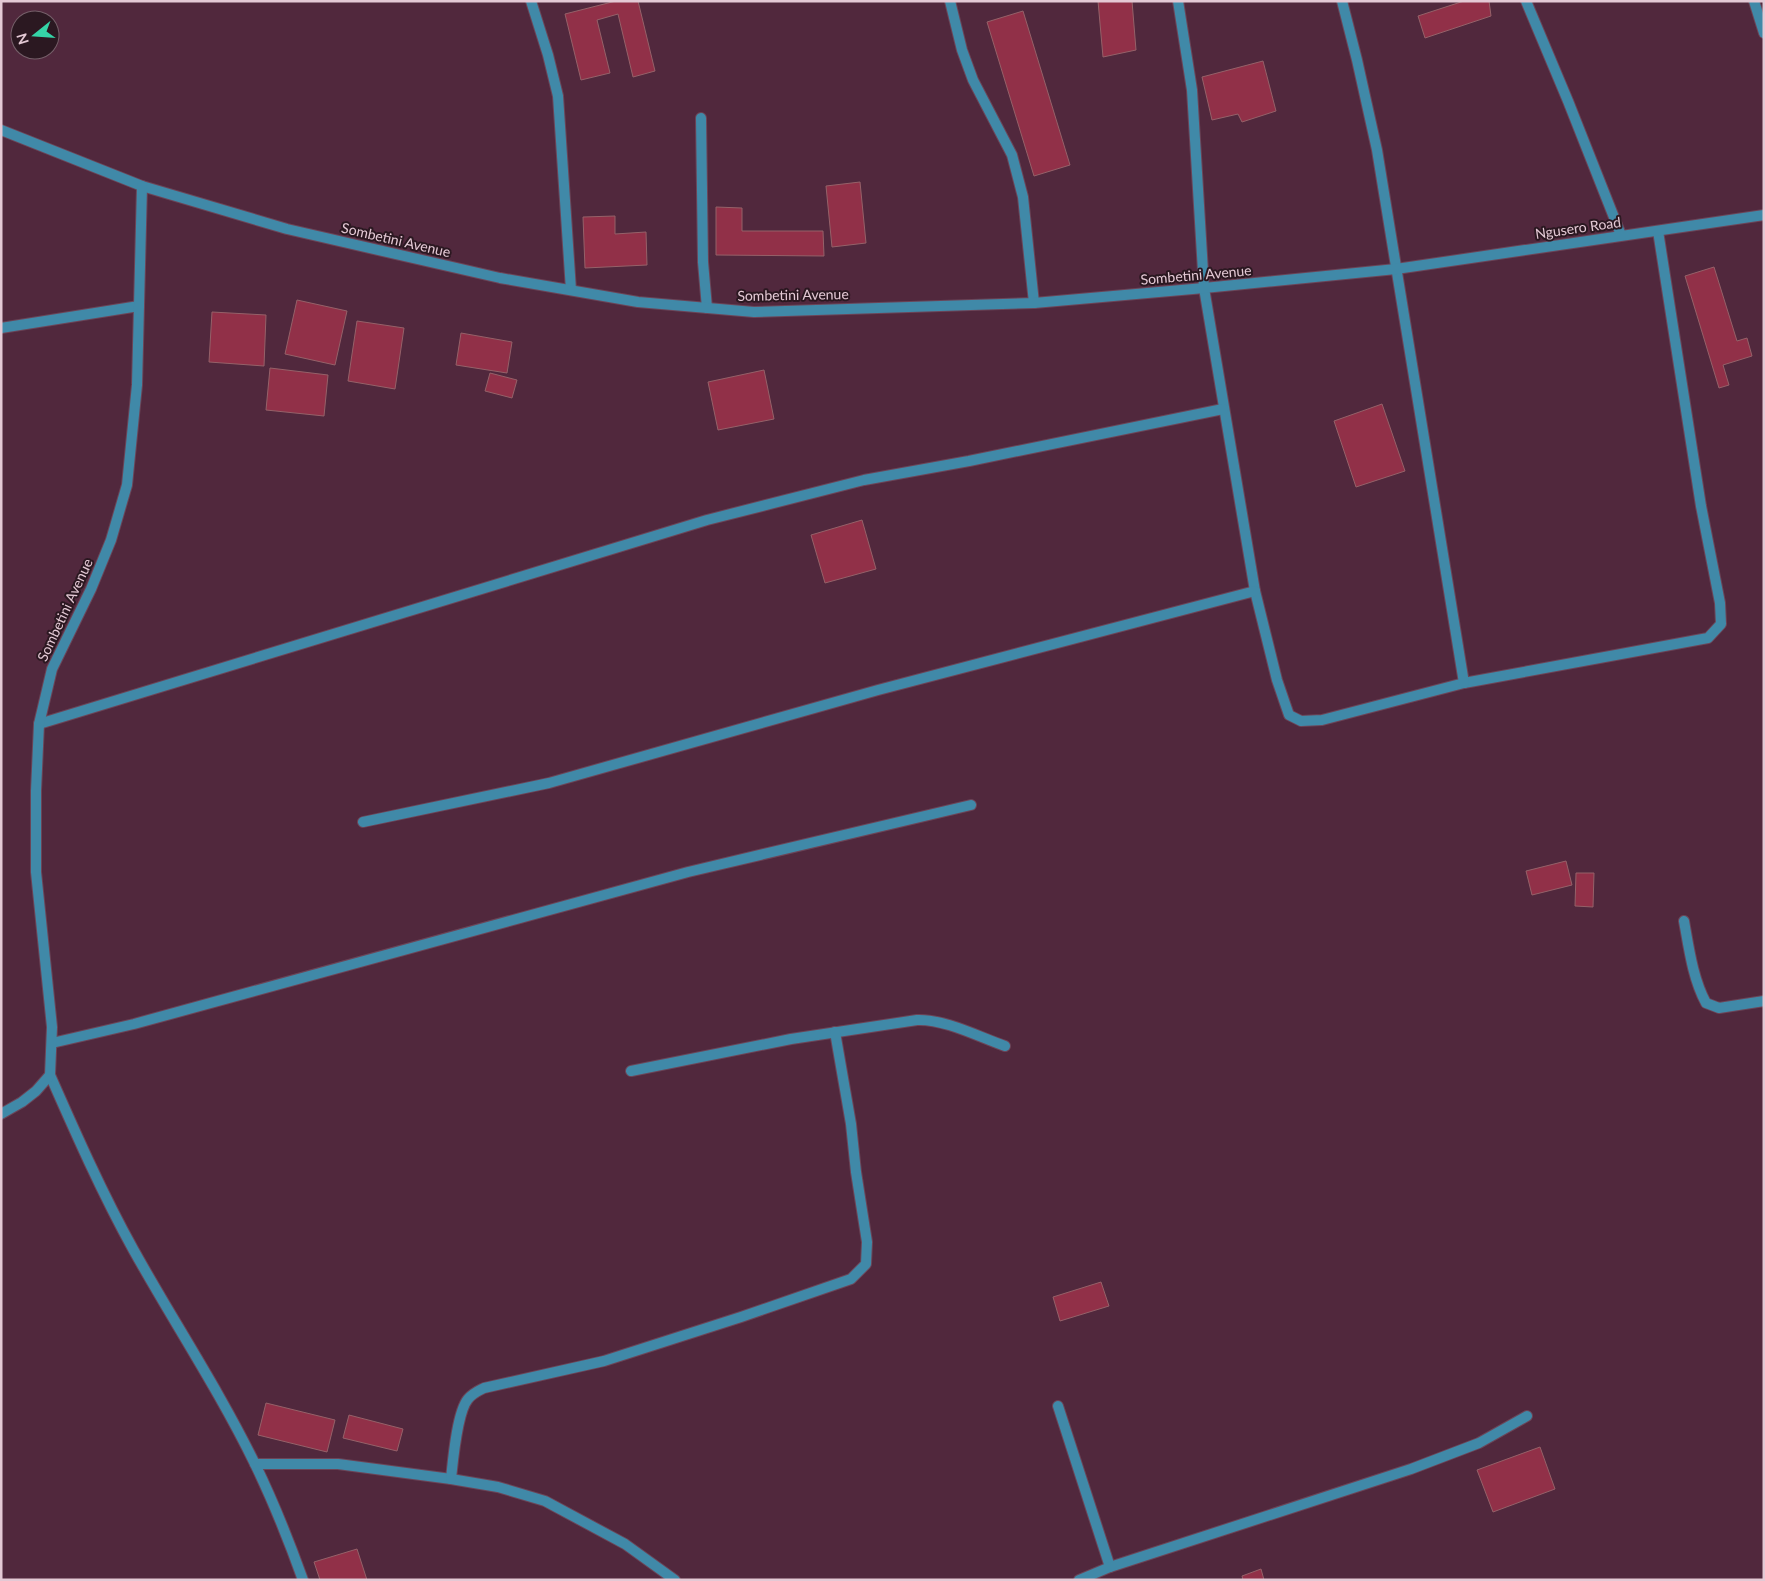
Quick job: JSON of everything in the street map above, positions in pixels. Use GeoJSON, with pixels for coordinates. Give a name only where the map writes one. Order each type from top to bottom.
{"type":"FeatureCollection","features":[{"type":"Feature","properties":{"kind":"street"},"geometry":{"type":"LineString","coordinates":[[531,1],[548,55],[558,96],[571,290]]}},
{"type":"Feature","properties":{"kind":"street"},"geometry":{"type":"LineString","coordinates":[[950,1],[962,50],[973,80],[1012,155],[1023,196],[1034,303]]}},
{"type":"Feature","properties":{"kind":"street"},"geometry":{"type":"LineString","coordinates":[[1178,1],[1192,90],[1204,288],[1223,409],[1255,591],[1289,715],[1301,721],[1322,720],[1464,683],[1708,638],[1721,624],[1720,603],[1701,506],[1658,230]]}},
{"type":"Feature","properties":{"kind":"street"},"geometry":{"type":"LineString","coordinates":[[1342,1],[1377,150],[1464,683]]}},
{"type":"Feature","properties":{"kind":"street"},"geometry":{"type":"LineString","coordinates":[[1526,1],[1621,235]]}},
{"type":"Feature","properties":{"kind":"street"},"geometry":{"type":"LineString","coordinates":[[1754,1],[1764,33]]}},
{"type":"Feature","properties":{"kind":"street"},"geometry":{"type":"LineString","coordinates":[[701,118],[703,262],[707,308]]}},
{"type":"Feature","properties":{"kind":"street","name":"Sombetini Avenue"},"geometry":{"type":"LineString","coordinates":[[1,130],[142,186],[287,229],[500,278],[638,302],[754,312],[1034,303],[1396,269]]}},
{"type":"Feature","properties":{"kind":"street","name":"Sombetini Avenue"},"geometry":{"type":"LineString","coordinates":[[50,1075],[52,1027],[36,872],[36,791],[39,724],[52,670],[95,581],[111,540],[127,485],[137,385],[142,186]]}},
{"type":"Feature","properties":{"kind":"street","name":"Ngusero Road"},"geometry":{"type":"LineString","coordinates":[[1396,269],[1764,215]]}},
{"type":"Feature","properties":{"kind":"street"},"geometry":{"type":"LineString","coordinates":[[1,328],[139,306]]}},
{"type":"Feature","properties":{"kind":"street"},"geometry":{"type":"LineString","coordinates":[[39,724],[707,520],[864,480],[968,461],[1223,409]]}},
{"type":"Feature","properties":{"kind":"street"},"geometry":{"type":"LineString","coordinates":[[363,822],[549,783],[869,692],[1255,591]]}},
{"type":"Feature","properties":{"kind":"street"},"geometry":{"type":"LineString","coordinates":[[52,1044],[134,1024],[688,872],[971,805]]}},
{"type":"Feature","properties":{"kind":"street"},"geometry":{"type":"LineString","coordinates":[[1684,921],[1693,968],[1706,1004],[1719,1008],[1764,1001]]}},
{"type":"Feature","properties":{"kind":"street"},"geometry":{"type":"LineString","coordinates":[[632,1071],[791,1038],[929,1019],[1005,1046]]}},
{"type":"Feature","properties":{"kind":"street"},"geometry":{"type":"LineString","coordinates":[[450,1478],[461,1415],[467,1400],[475,1392],[484,1388],[604,1361],[733,1320],[851,1279],[866,1264],[867,1242],[851,1124],[835,1032]]}},
{"type":"Feature","properties":{"kind":"street"},"geometry":{"type":"LineString","coordinates":[[1,1114],[22,1102],[36,1091],[50,1075],[89,1163],[133,1250],[219,1397],[255,1464],[290,1544],[303,1580]]}},
{"type":"Feature","properties":{"kind":"street"},"geometry":{"type":"LineString","coordinates":[[1058,1406],[1110,1567]]}},
{"type":"Feature","properties":{"kind":"street"},"geometry":{"type":"LineString","coordinates":[[1079,1580],[1110,1567],[1411,1470],[1479,1443],[1527,1416]]}},
{"type":"Feature","properties":{"kind":"street"},"geometry":{"type":"LineString","coordinates":[[255,1464],[338,1464],[450,1478],[498,1487],[545,1501],[625,1544],[675,1580]]}},
{"type":"Feature","properties":{"kind":"building"},"geometry":{"type":"Polygon","coordinates":[[[616,1],[638,1],[655,71],[633,77],[618,14],[597,20],[610,73],[581,80],[565,14],[616,1]]]}},
{"type":"Feature","properties":{"kind":"building"},"geometry":{"type":"Polygon","coordinates":[[[1098,1],[1132,1],[1136,50],[1103,57],[1098,1]]]}},
{"type":"Feature","properties":{"kind":"building"},"geometry":{"type":"Polygon","coordinates":[[[1464,1],[1489,1],[1491,16],[1425,38],[1418,16],[1464,1]]]}},
{"type":"Feature","properties":{"kind":"building"},"geometry":{"type":"Polygon","coordinates":[[[1023,11],[1070,165],[1034,176],[987,22],[1023,11]]]}},
{"type":"Feature","properties":{"kind":"building"},"geometry":{"type":"Polygon","coordinates":[[[1263,61],[1276,111],[1242,122],[1238,114],[1212,120],[1202,77],[1263,61]]]}},
{"type":"Feature","properties":{"kind":"building"},"geometry":{"type":"Polygon","coordinates":[[[860,182],[866,243],[832,247],[826,186],[860,182]]]}},
{"type":"Feature","properties":{"kind":"building"},"geometry":{"type":"Polygon","coordinates":[[[716,207],[742,208],[742,231],[823,231],[824,256],[716,255],[716,207]]]}},
{"type":"Feature","properties":{"kind":"building"},"geometry":{"type":"Polygon","coordinates":[[[615,216],[615,234],[646,232],[647,265],[585,268],[583,217],[615,216]]]}},
{"type":"Feature","properties":{"kind":"building"},"geometry":{"type":"Polygon","coordinates":[[[1714,267],[1737,341],[1747,338],[1752,356],[1723,365],[1729,385],[1719,388],[1685,276],[1714,267]]]}},
{"type":"Feature","properties":{"kind":"building"},"geometry":{"type":"Polygon","coordinates":[[[297,300],[347,311],[335,365],[285,354],[297,300]]]}},
{"type":"Feature","properties":{"kind":"building"},"geometry":{"type":"Polygon","coordinates":[[[212,312],[266,315],[264,366],[209,362],[212,312]]]}},
{"type":"Feature","properties":{"kind":"building"},"geometry":{"type":"Polygon","coordinates":[[[357,321],[404,328],[395,389],[348,381],[357,321]]]}},
{"type":"Feature","properties":{"kind":"building"},"geometry":{"type":"Polygon","coordinates":[[[461,333],[512,342],[507,373],[456,365],[461,333]]]}},
{"type":"Feature","properties":{"kind":"building"},"geometry":{"type":"Polygon","coordinates":[[[270,368],[328,375],[324,416],[266,410],[270,368]]]}},
{"type":"Feature","properties":{"kind":"building"},"geometry":{"type":"Polygon","coordinates":[[[764,370],[774,419],[718,430],[708,382],[764,370]]]}},
{"type":"Feature","properties":{"kind":"building"},"geometry":{"type":"Polygon","coordinates":[[[490,373],[517,380],[512,398],[485,391],[490,373]]]}},
{"type":"Feature","properties":{"kind":"building"},"geometry":{"type":"Polygon","coordinates":[[[1382,404],[1405,471],[1356,487],[1334,421],[1382,404]]]}},
{"type":"Feature","properties":{"kind":"building"},"geometry":{"type":"Polygon","coordinates":[[[862,520],[876,569],[825,583],[811,535],[862,520]]]}},
{"type":"Feature","properties":{"kind":"building"},"geometry":{"type":"Polygon","coordinates":[[[1566,861],[1572,885],[1532,895],[1526,871],[1566,861]]]}},
{"type":"Feature","properties":{"kind":"building"},"geometry":{"type":"Polygon","coordinates":[[[1576,873],[1594,873],[1593,907],[1575,906],[1576,873]]]}},
{"type":"Feature","properties":{"kind":"building"},"geometry":{"type":"Polygon","coordinates":[[[1101,1282],[1109,1306],[1060,1321],[1053,1297],[1101,1282]]]}},
{"type":"Feature","properties":{"kind":"building"},"geometry":{"type":"Polygon","coordinates":[[[266,1403],[335,1420],[327,1452],[258,1435],[266,1403]]]}},
{"type":"Feature","properties":{"kind":"building"},"geometry":{"type":"Polygon","coordinates":[[[349,1415],[403,1429],[397,1451],[343,1438],[349,1415]]]}},
{"type":"Feature","properties":{"kind":"building"},"geometry":{"type":"Polygon","coordinates":[[[1540,1447],[1555,1489],[1493,1512],[1477,1470],[1540,1447]]]}},
{"type":"Feature","properties":{"kind":"building"},"geometry":{"type":"Polygon","coordinates":[[[357,1549],[367,1580],[320,1580],[314,1562],[357,1549]]]}},
{"type":"Feature","properties":{"kind":"building"},"geometry":{"type":"Polygon","coordinates":[[[1261,1569],[1264,1580],[1243,1580],[1242,1576],[1261,1569]]]}}]}
